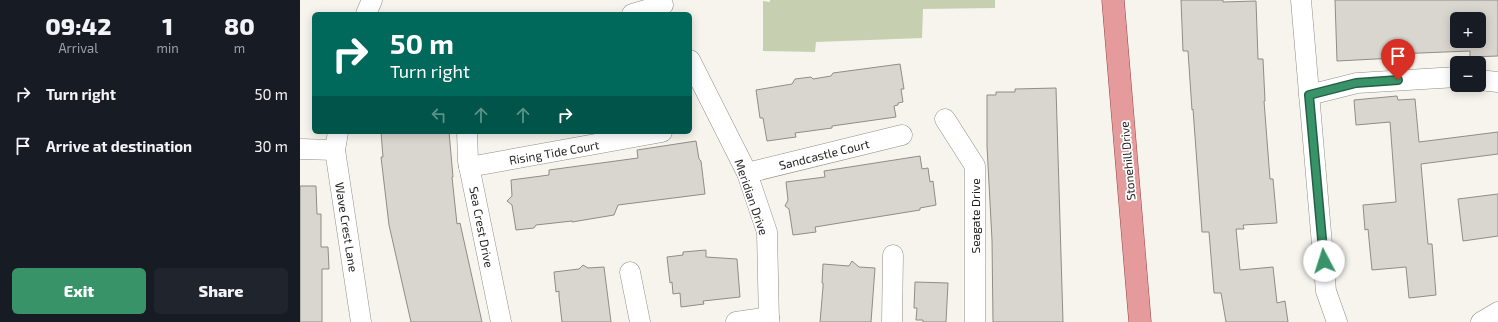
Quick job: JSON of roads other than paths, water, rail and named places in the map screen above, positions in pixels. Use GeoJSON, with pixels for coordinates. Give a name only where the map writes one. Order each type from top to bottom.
{"type":"FeatureCollection","features":[{"type":"Feature","properties":{"kind":"main road","name":"Stonehill Drive"},"geometry":{"type":"LineString","coordinates":[[1113,0],[1140,322]]}},
{"type":"Feature","properties":{"kind":"street"},"geometry":{"type":"LineString","coordinates":[[367,12],[372,0]]}},
{"type":"Feature","properties":{"kind":"street"},"geometry":{"type":"LineString","coordinates":[[1301,0],[1326,291],[1337,322]]}},
{"type":"Feature","properties":{"kind":"street"},"geometry":{"type":"LineString","coordinates":[[640,12],[664,6]]}},
{"type":"Feature","properties":{"kind":"street","name":"Meridian Drive"},"geometry":{"type":"LineString","coordinates":[[692,64],[746,173],[767,232],[769,320]]}},
{"type":"Feature","properties":{"kind":"street"},"geometry":{"type":"LineString","coordinates":[[1309,95],[1356,83],[1450,77]]}},
{"type":"Feature","properties":{"kind":"street"},"geometry":{"type":"LineString","coordinates":[[1486,81],[1498,82]]}},
{"type":"Feature","properties":{"kind":"street","name":"Seagate Drive"},"geometry":{"type":"LineString","coordinates":[[945,119],[974,166],[975,322]]}},
{"type":"Feature","properties":{"kind":"street","name":"Sea Crest Drive"},"geometry":{"type":"LineString","coordinates":[[467,134],[470,168],[501,322]]}},
{"type":"Feature","properties":{"kind":"street","name":"Rising Tide Court"},"geometry":{"type":"LineString","coordinates":[[470,168],[651,134]]}},
{"type":"Feature","properties":{"kind":"street","name":"Sandcastle Court"},"geometry":{"type":"LineString","coordinates":[[746,173],[902,135]]}},
{"type":"Feature","properties":{"kind":"street"},"geometry":{"type":"LineString","coordinates":[[300,149],[336,141]]}},
{"type":"Feature","properties":{"kind":"street","name":"Wave Crest Lane"},"geometry":{"type":"LineString","coordinates":[[336,141],[361,322]]}},
{"type":"Feature","properties":{"kind":"street"},"geometry":{"type":"LineString","coordinates":[[892,322],[893,256]]}},
{"type":"Feature","properties":{"kind":"street"},"geometry":{"type":"LineString","coordinates":[[630,272],[640,322]]}},
{"type":"Feature","properties":{"kind":"street"},"geometry":{"type":"LineString","coordinates":[[1481,322],[1498,312]]}},
{"type":"Feature","properties":{"kind":"street"},"geometry":{"type":"LineString","coordinates":[[736,322],[769,320]]}}]}
